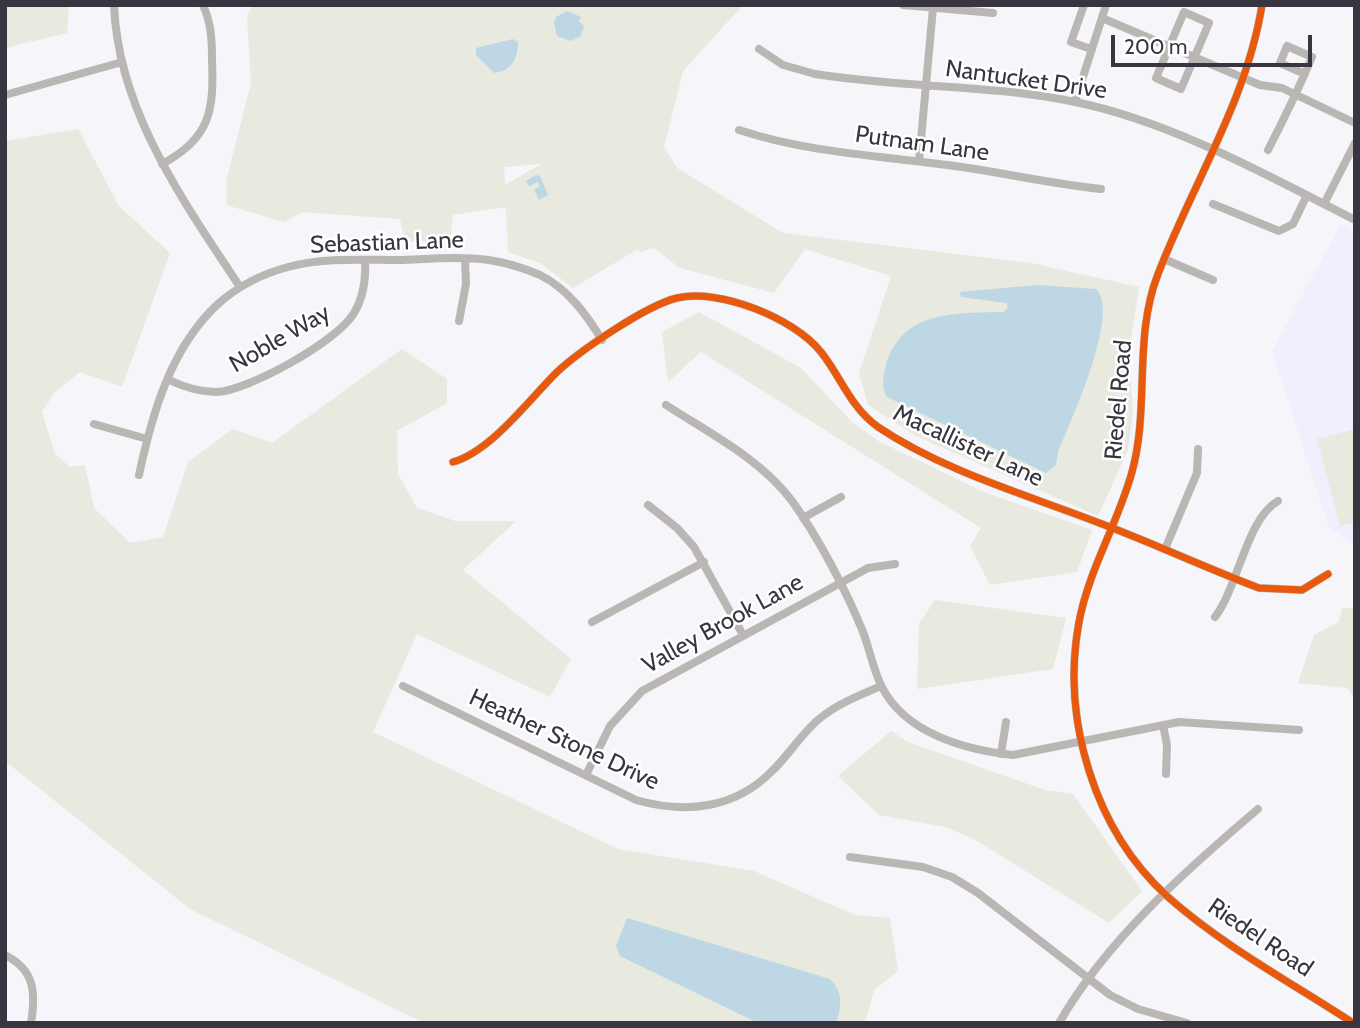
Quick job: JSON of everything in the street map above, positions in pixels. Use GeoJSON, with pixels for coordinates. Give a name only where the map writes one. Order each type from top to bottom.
{"type":"FeatureCollection","features":[{"type":"Feature","properties":{"kind":"street"},"geometry":{"type":"LineString","coordinates":[[114,5],[122,62],[138,110],[162,164],[240,287]]}},
{"type":"Feature","properties":{"kind":"street"},"geometry":{"type":"LineString","coordinates":[[162,164],[183,152],[197,137],[212,106],[211,30],[203,5]]}},
{"type":"Feature","properties":{"kind":"street"},"geometry":{"type":"LineString","coordinates":[[903,5],[993,13]]}},
{"type":"Feature","properties":{"kind":"street"},"geometry":{"type":"LineString","coordinates":[[1084,5],[1071,42],[1091,49]]}},
{"type":"Feature","properties":{"kind":"street"},"geometry":{"type":"LineString","coordinates":[[1075,102],[1106,5]]}},
{"type":"Feature","properties":{"kind":"street","name":"Riedel Road"},"geometry":{"type":"LineString","coordinates":[[1262,5],[1244,78],[1164,258],[1146,319],[1136,453],[1085,595],[1076,647],[1074,694],[1082,743],[1105,811],[1134,858],[1166,895],[1210,930],[1353,1023]]}},
{"type":"Feature","properties":{"kind":"street"},"geometry":{"type":"LineString","coordinates":[[919,162],[933,8]]}},
{"type":"Feature","properties":{"kind":"street"},"geometry":{"type":"LineString","coordinates":[[1184,12],[1209,23],[1181,89],[1156,78],[1170,45],[1184,12]]}},
{"type":"Feature","properties":{"kind":"street"},"geometry":{"type":"LineString","coordinates":[[1102,18],[1244,78],[1296,94],[1355,123]]}},
{"type":"Feature","properties":{"kind":"street","name":"Nantucket Drive"},"geometry":{"type":"LineString","coordinates":[[759,49],[783,65],[814,74],[1075,102],[1135,118],[1307,195],[1355,220]]}},
{"type":"Feature","properties":{"kind":"street"},"geometry":{"type":"LineString","coordinates":[[5,95],[122,62]]}},
{"type":"Feature","properties":{"kind":"street"},"geometry":{"type":"LineString","coordinates":[[1268,150],[1305,74]]}},
{"type":"Feature","properties":{"kind":"street","name":"Putnam Lane"},"geometry":{"type":"LineString","coordinates":[[739,130],[807,149],[919,162],[1101,189]]}},
{"type":"Feature","properties":{"kind":"street"},"geometry":{"type":"LineString","coordinates":[[1324,204],[1355,143]]}},
{"type":"Feature","properties":{"kind":"street"},"geometry":{"type":"LineString","coordinates":[[1213,204],[1273,230],[1285,230],[1293,224],[1307,195]]}},
{"type":"Feature","properties":{"kind":"street"},"geometry":{"type":"LineString","coordinates":[[1164,258],[1213,280]]}},
{"type":"Feature","properties":{"kind":"street"},"geometry":{"type":"LineString","coordinates":[[460,321],[466,284],[465,259]]}},
{"type":"Feature","properties":{"kind":"street","name":"Sebastian Lane"},"geometry":{"type":"LineString","coordinates":[[139,475],[147,439],[169,380],[196,329],[218,304],[240,287],[271,272],[301,264],[365,260],[465,259],[506,263],[547,279],[579,307],[602,340]]}},
{"type":"Feature","properties":{"kind":"street","name":"Noble Way"},"geometry":{"type":"LineString","coordinates":[[169,380],[197,391],[232,390],[252,383],[330,338],[355,312],[365,283],[365,260]]}},
{"type":"Feature","properties":{"kind":"street","name":"Macallister Lane"},"geometry":{"type":"LineString","coordinates":[[453,462],[477,452],[559,371],[602,340],[675,299],[703,295],[730,299],[797,331],[815,344],[851,400],[880,428],[968,472],[1259,588],[1293,591],[1311,587],[1328,574]]}},
{"type":"Feature","properties":{"kind":"street"},"geometry":{"type":"LineString","coordinates":[[666,405],[764,471],[783,490],[803,518],[863,632],[881,686],[896,709],[918,727],[1001,754],[1033,754],[1191,721],[1299,730]]}},
{"type":"Feature","properties":{"kind":"street"},"geometry":{"type":"LineString","coordinates":[[94,424],[147,439]]}},
{"type":"Feature","properties":{"kind":"street"},"geometry":{"type":"LineString","coordinates":[[1165,549],[1197,473],[1198,449]]}},
{"type":"Feature","properties":{"kind":"street"},"geometry":{"type":"LineString","coordinates":[[803,518],[841,497]]}},
{"type":"Feature","properties":{"kind":"street"},"geometry":{"type":"LineString","coordinates":[[1215,617],[1235,579],[1260,519],[1278,501]]}},
{"type":"Feature","properties":{"kind":"street"},"geometry":{"type":"LineString","coordinates":[[648,505],[677,528],[704,562],[743,635]]}},
{"type":"Feature","properties":{"kind":"street"},"geometry":{"type":"LineString","coordinates":[[592,622],[704,562]]}},
{"type":"Feature","properties":{"kind":"street","name":"Valley Brook Lane"},"geometry":{"type":"LineString","coordinates":[[586,775],[610,726],[630,701],[653,683],[838,583],[877,565],[895,564]]}},
{"type":"Feature","properties":{"kind":"street","name":"Heather Stone Drive"},"geometry":{"type":"LineString","coordinates":[[403,686],[636,800],[671,809],[718,803],[744,793],[764,779],[806,732],[830,711],[881,686]]}},
{"type":"Feature","properties":{"kind":"street"},"geometry":{"type":"LineString","coordinates":[[1001,754],[1006,722]]}},
{"type":"Feature","properties":{"kind":"street"},"geometry":{"type":"LineString","coordinates":[[1163,725],[1167,745],[1166,774]]}},
{"type":"Feature","properties":{"kind":"street"},"geometry":{"type":"LineString","coordinates":[[1059,1023],[1087,977],[1202,858],[1258,809]]}},
{"type":"Feature","properties":{"kind":"street"},"geometry":{"type":"LineString","coordinates":[[850,857],[923,867],[952,877],[978,893],[1110,995],[1138,1009],[1187,1023]]}},
{"type":"Feature","properties":{"kind":"street"},"geometry":{"type":"LineString","coordinates":[[5,955],[24,968],[34,987],[31,1023]]}},
{"type":"Feature","properties":{"kind":"shaded area"},"geometry":{"type":"Polygon","coordinates":[[[5,5],[69,5],[67,33],[5,48],[5,5]]]}},
{"type":"Feature","properties":{"kind":"shaded area"},"geometry":{"type":"Polygon","coordinates":[[[252,5],[743,5],[683,71],[664,147],[677,168],[783,233],[1031,263],[1139,287],[1129,352],[1133,414],[1128,450],[1098,516],[916,436],[868,405],[859,373],[891,276],[805,249],[774,293],[680,268],[654,248],[640,252],[638,249],[573,288],[540,263],[508,252],[506,207],[453,215],[450,241],[405,241],[400,219],[303,212],[284,222],[226,205],[227,178],[251,83],[247,16],[252,5]],[[541,164],[504,167],[505,185],[541,164]]]}},
{"type":"Feature","properties":{"kind":"shaded area"},"geometry":{"type":"Polygon","coordinates":[[[78,129],[119,206],[170,253],[122,387],[80,372],[55,392],[42,412],[55,454],[70,467],[85,465],[94,508],[130,543],[163,537],[188,462],[233,429],[272,443],[402,349],[447,379],[447,403],[397,431],[398,474],[417,508],[455,521],[516,521],[463,570],[571,659],[550,697],[417,634],[373,732],[618,849],[754,871],[855,915],[890,918],[898,971],[874,990],[865,1023],[424,1023],[190,909],[5,761],[5,141],[78,129]]]}},
{"type":"Feature","properties":{"kind":"shaded area"},"geometry":{"type":"Polygon","coordinates":[[[1341,224],[1355,231],[1355,546],[1329,527],[1272,351],[1341,224]]]}},
{"type":"Feature","properties":{"kind":"shaded area"},"geometry":{"type":"Polygon","coordinates":[[[699,312],[801,368],[852,422],[880,442],[984,492],[1092,530],[1077,572],[990,585],[970,546],[981,528],[701,352],[668,382],[662,332],[699,312]]]}},
{"type":"Feature","properties":{"kind":"shaded area"},"geometry":{"type":"Polygon","coordinates":[[[1355,429],[1355,523],[1340,526],[1317,439],[1355,429]]]}},
{"type":"Feature","properties":{"kind":"shaded area"},"geometry":{"type":"Polygon","coordinates":[[[935,600],[1066,618],[1053,669],[917,689],[919,624],[935,600]]]}},
{"type":"Feature","properties":{"kind":"shaded area"},"geometry":{"type":"Polygon","coordinates":[[[1342,608],[1355,608],[1355,699],[1347,688],[1298,683],[1314,635],[1339,622],[1342,608]]]}},
{"type":"Feature","properties":{"kind":"shaded area"},"geometry":{"type":"Polygon","coordinates":[[[891,731],[908,742],[1045,790],[1073,794],[1142,891],[1109,923],[974,839],[945,827],[879,815],[838,776],[891,731]]]}},
{"type":"Feature","properties":{"kind":"water"},"geometry":{"type":"Polygon","coordinates":[[[567,11],[581,17],[579,21],[584,26],[581,36],[571,41],[557,36],[554,23],[556,17],[567,11]]]}},
{"type":"Feature","properties":{"kind":"water"},"geometry":{"type":"Polygon","coordinates":[[[513,39],[518,42],[517,54],[505,70],[494,73],[476,55],[476,48],[513,39]]]}},
{"type":"Feature","properties":{"kind":"water"},"geometry":{"type":"Polygon","coordinates":[[[536,175],[540,176],[548,195],[539,200],[534,190],[540,186],[538,182],[529,186],[526,181],[536,175]]]}},
{"type":"Feature","properties":{"kind":"water"},"geometry":{"type":"Polygon","coordinates":[[[1036,285],[1096,289],[1102,302],[1102,320],[1091,368],[1058,452],[1056,465],[1046,473],[887,397],[883,386],[886,365],[894,347],[904,334],[917,324],[949,315],[1004,312],[1008,307],[1006,303],[961,297],[960,292],[1036,285]]]}},
{"type":"Feature","properties":{"kind":"water"},"geometry":{"type":"Polygon","coordinates":[[[627,918],[830,979],[840,1000],[836,1023],[758,1023],[620,956],[616,946],[627,918]]]}},
{"type":"Feature","properties":{"kind":"cycle path"},"geometry":{"type":"LineString","coordinates":[[1262,5],[1244,75],[1150,298],[1137,447],[1126,491],[1096,565],[1079,622],[1075,696],[1089,771],[1120,839],[1142,870],[1168,897],[1212,932],[1353,1023]]}},
{"type":"Feature","properties":{"kind":"cycle path"},"geometry":{"type":"LineString","coordinates":[[453,462],[467,456],[495,436],[556,373],[614,330],[664,302],[694,296],[713,297],[755,308],[793,328],[821,352],[868,419],[904,443],[959,470],[1259,588],[1302,590],[1328,574]]}}]}
